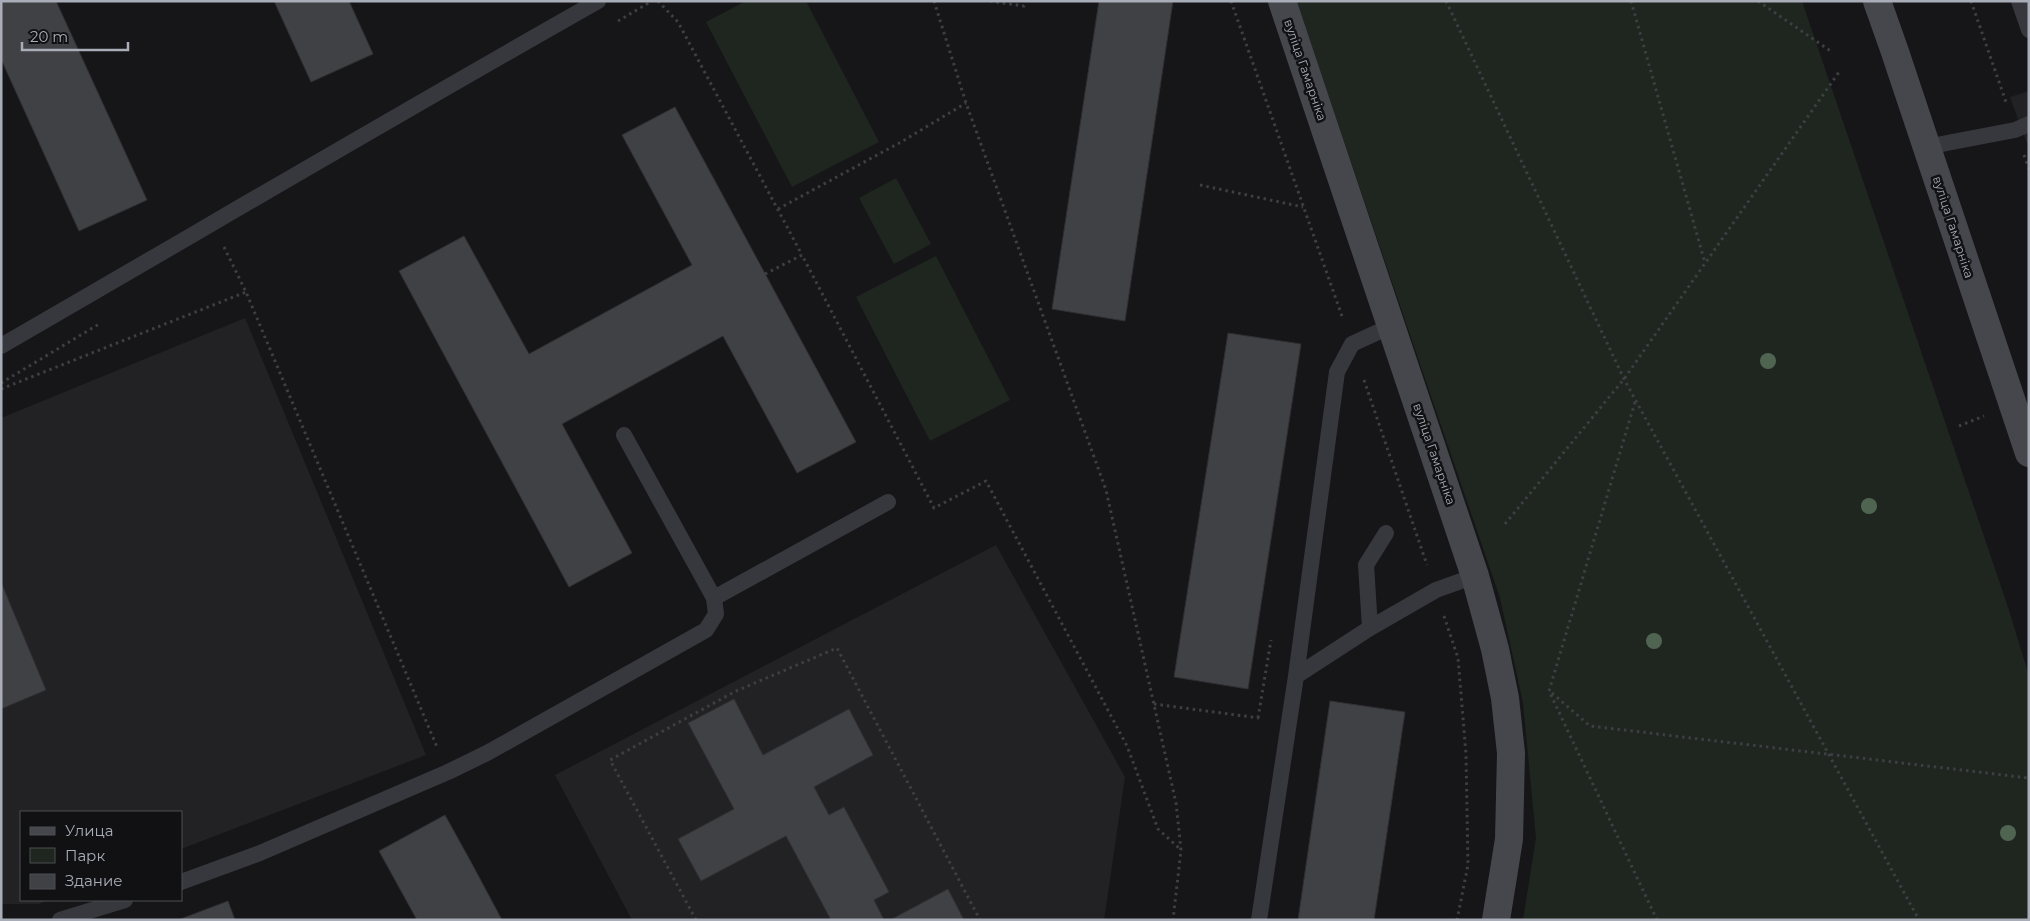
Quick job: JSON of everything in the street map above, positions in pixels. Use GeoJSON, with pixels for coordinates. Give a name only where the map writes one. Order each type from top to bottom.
{"type":"FeatureCollection","features":[{"type":"Feature","properties":{"kind":"street","name":"вуліца Гамарніка"},"geometry":{"type":"LineString","coordinates":[[1282,1],[1475,576],[1495,649],[1506,698],[1511,753],[1509,839],[1496,920]]}},
{"type":"Feature","properties":{"kind":"street","name":"вуліца Гамарніка"},"geometry":{"type":"LineString","coordinates":[[1877,1],[2029,453]]}},
{"type":"Feature","properties":{"kind":"lane"},"geometry":{"type":"LineString","coordinates":[[1,346],[212,225],[435,93],[598,1]]}},
{"type":"Feature","properties":{"kind":"lane"},"geometry":{"type":"LineString","coordinates":[[2019,1],[2029,30]]}},
{"type":"Feature","properties":{"kind":"lane"},"geometry":{"type":"LineString","coordinates":[[1926,147],[2022,127]]}},
{"type":"Feature","properties":{"kind":"lane"},"geometry":{"type":"LineString","coordinates":[[1259,920],[1296,676],[1337,372],[1352,344],[1391,326]]}},
{"type":"Feature","properties":{"kind":"lane"},"geometry":{"type":"LineString","coordinates":[[182,882],[260,853],[448,772],[487,753],[706,630],[716,614],[714,598],[624,435]]}},
{"type":"Feature","properties":{"kind":"lane"},"geometry":{"type":"LineString","coordinates":[[714,598],[888,502]]}},
{"type":"Feature","properties":{"kind":"lane"},"geometry":{"type":"LineString","coordinates":[[1370,628],[1366,565],[1386,533]]}},
{"type":"Feature","properties":{"kind":"lane"},"geometry":{"type":"LineString","coordinates":[[1296,676],[1370,628],[1436,590],[1475,576]]}},
{"type":"Feature","properties":{"kind":"lane"},"geometry":{"type":"LineString","coordinates":[[60,920],[122,901]]}},
{"type":"Feature","properties":{"kind":"path"},"geometry":{"type":"LineString","coordinates":[[658,1],[678,22],[934,508],[986,481],[1127,746],[1158,829],[1181,850]]}},
{"type":"Feature","properties":{"kind":"path"},"geometry":{"type":"LineString","coordinates":[[934,1],[966,103],[1106,490],[1176,802],[1181,850],[1174,920]]}},
{"type":"Feature","properties":{"kind":"path"},"geometry":{"type":"LineString","coordinates":[[990,1],[1024,6],[1025,1]]}},
{"type":"Feature","properties":{"kind":"path"},"geometry":{"type":"LineString","coordinates":[[1231,1],[1352,344],[1458,658],[1466,754],[1468,864],[1457,920]]}},
{"type":"Feature","properties":{"kind":"path"},"geometry":{"type":"LineString","coordinates":[[1446,1],[1624,379],[1919,920]]}},
{"type":"Feature","properties":{"kind":"path"},"geometry":{"type":"LineString","coordinates":[[1631,1],[1705,263]]}},
{"type":"Feature","properties":{"kind":"path"},"geometry":{"type":"LineString","coordinates":[[1758,1],[1832,52]]}},
{"type":"Feature","properties":{"kind":"path"},"geometry":{"type":"LineString","coordinates":[[1971,1],[2022,127],[2029,169]]}},
{"type":"Feature","properties":{"kind":"path"},"geometry":{"type":"LineString","coordinates":[[1505,524],[1624,379],[1839,72]]}},
{"type":"Feature","properties":{"kind":"path"},"geometry":{"type":"LineString","coordinates":[[778,209],[901,142],[966,103]]}},
{"type":"Feature","properties":{"kind":"path"},"geometry":{"type":"LineString","coordinates":[[1200,185],[1304,207]]}},
{"type":"Feature","properties":{"kind":"path"},"geometry":{"type":"LineString","coordinates":[[212,225],[246,292],[448,772]]}},
{"type":"Feature","properties":{"kind":"path"},"geometry":{"type":"LineString","coordinates":[[765,274],[802,255]]}},
{"type":"Feature","properties":{"kind":"path"},"geometry":{"type":"LineString","coordinates":[[1,389],[246,292]]}},
{"type":"Feature","properties":{"kind":"path"},"geometry":{"type":"LineString","coordinates":[[1636,401],[1550,691],[1657,920]]}},
{"type":"Feature","properties":{"kind":"path"},"geometry":{"type":"LineString","coordinates":[[696,920],[610,760],[736,691],[837,648],[980,920]]}},
{"type":"Feature","properties":{"kind":"path"},"geometry":{"type":"LineString","coordinates":[[1550,691],[1590,726],[2029,778]]}},
{"type":"Feature","properties":{"kind":"path"},"geometry":{"type":"LineString","coordinates":[[1154,704],[1258,718]]}},
{"type":"Feature","properties":{"kind":"shaded area"},"geometry":{"type":"Polygon","coordinates":[[[2029,91],[2029,149],[2010,97],[2029,91]]]}},
{"type":"Feature","properties":{"kind":"shaded area"},"geometry":{"type":"Polygon","coordinates":[[[245,318],[426,755],[182,849],[182,811],[20,811],[20,901],[46,901],[39,904],[1,904],[1,418],[245,318]]]}},
{"type":"Feature","properties":{"kind":"shaded area"},"geometry":{"type":"Polygon","coordinates":[[[996,545],[1125,777],[1104,920],[632,920],[555,775],[996,545]]]}},
{"type":"Feature","properties":{"kind":"green space"},"geometry":{"type":"Polygon","coordinates":[[[746,1],[806,1],[879,142],[792,187],[706,22],[746,1]]]}},
{"type":"Feature","properties":{"kind":"green space"},"geometry":{"type":"Polygon","coordinates":[[[1296,1],[1802,1],[2008,607],[2029,676],[2029,920],[1523,920],[1536,838],[1523,703],[1500,598],[1296,1]]]}},
{"type":"Feature","properties":{"kind":"green space"},"geometry":{"type":"Polygon","coordinates":[[[896,178],[931,244],[894,264],[859,198],[896,178]]]}},
{"type":"Feature","properties":{"kind":"green space"},"geometry":{"type":"Polygon","coordinates":[[[936,256],[1010,400],[930,441],[856,297],[936,256]]]}},
{"type":"Feature","properties":{"kind":"building"},"geometry":{"type":"Polygon","coordinates":[[[1,1],[56,1],[147,200],[79,231],[1,59],[1,1]]]}},
{"type":"Feature","properties":{"kind":"building"},"geometry":{"type":"Polygon","coordinates":[[[274,1],[349,1],[373,54],[311,82],[274,1]]]}},
{"type":"Feature","properties":{"kind":"building"},"geometry":{"type":"Polygon","coordinates":[[[1099,1],[1173,1],[1125,321],[1052,309],[1099,1]]]}},
{"type":"Feature","properties":{"kind":"building"},"geometry":{"type":"Polygon","coordinates":[[[675,107],[856,442],[797,473],[723,336],[562,424],[632,553],[569,587],[399,271],[464,236],[529,354],[692,265],[622,135],[675,107]]]}},
{"type":"Feature","properties":{"kind":"building"},"geometry":{"type":"Polygon","coordinates":[[[1228,333],[1301,344],[1248,689],[1174,677],[1228,333]]]}},
{"type":"Feature","properties":{"kind":"building"},"geometry":{"type":"Polygon","coordinates":[[[1,582],[46,690],[1,709],[1,582]]]}},
{"type":"Feature","properties":{"kind":"building"},"geometry":{"type":"Polygon","coordinates":[[[734,699],[763,755],[849,709],[873,755],[814,787],[829,815],[844,807],[889,892],[874,900],[884,920],[831,920],[786,836],[701,881],[678,839],[734,809],[688,723],[734,699]]]}},
{"type":"Feature","properties":{"kind":"building"},"geometry":{"type":"Polygon","coordinates":[[[1330,701],[1405,712],[1374,920],[1298,920],[1330,701]]]}},
{"type":"Feature","properties":{"kind":"building"},"geometry":{"type":"Polygon","coordinates":[[[445,815],[502,920],[417,920],[379,851],[445,815]]]}},
{"type":"Feature","properties":{"kind":"building"},"geometry":{"type":"Polygon","coordinates":[[[948,889],[964,920],[890,920],[948,889]]]}},
{"type":"Feature","properties":{"kind":"building"},"geometry":{"type":"Polygon","coordinates":[[[228,901],[235,920],[178,920],[228,901]]]}}]}
